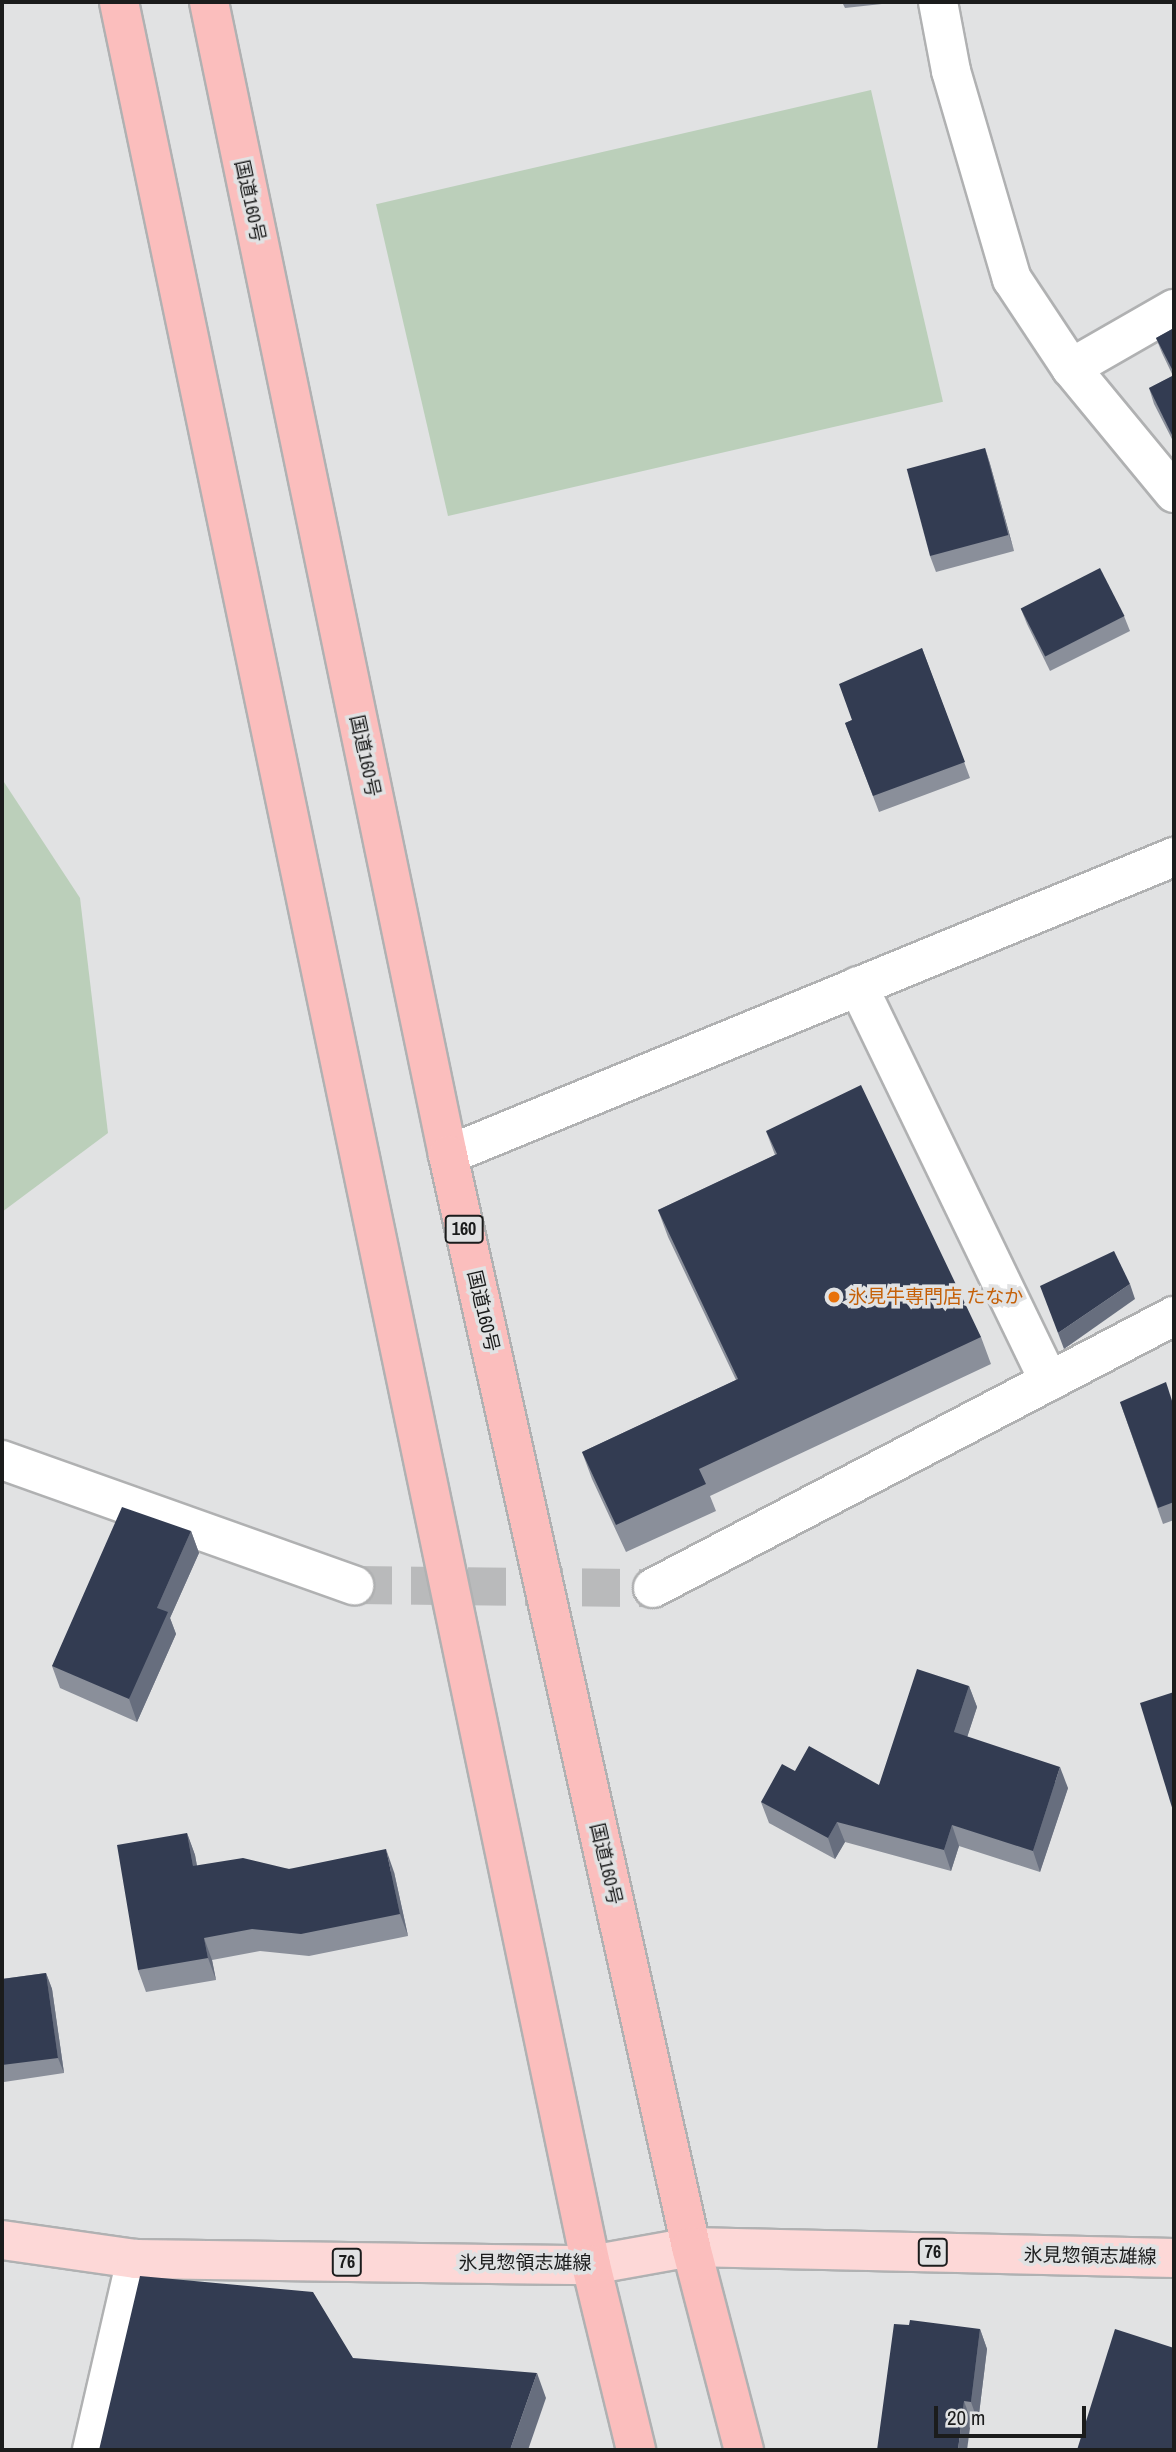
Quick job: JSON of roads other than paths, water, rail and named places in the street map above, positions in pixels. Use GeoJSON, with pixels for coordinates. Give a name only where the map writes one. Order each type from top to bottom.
{"type":"FeatureCollection","features":[{"type":"Feature","properties":{"kind":"highway"},"geometry":{"type":"LineString","coordinates":[[119,2],[591,2265],[636,2450]]}},
{"type":"Feature","properties":{"kind":"highway","name":"国道160号"},"geometry":{"type":"LineString","coordinates":[[209,2],[448,1155],[691,2247],[744,2450]]}},
{"type":"Feature","properties":{"kind":"main road","name":"氷見惣領志雄線"},"geometry":{"type":"LineString","coordinates":[[2,2240],[136,2259],[591,2265],[691,2247],[1174,2258]]}},
{"type":"Feature","properties":{"kind":"street"},"geometry":{"type":"LineString","coordinates":[[938,2],[951,71],[1012,279],[1070,368],[1174,493]]}},
{"type":"Feature","properties":{"kind":"street"},"geometry":{"type":"LineString","coordinates":[[1070,368],[1174,309]]}},
{"type":"Feature","properties":{"kind":"street"},"geometry":{"type":"LineString","coordinates":[[448,1155],[1174,857]]}},
{"type":"Feature","properties":{"kind":"street"},"geometry":{"type":"LineString","coordinates":[[858,986],[1049,1381]]}},
{"type":"Feature","properties":{"kind":"street"},"geometry":{"type":"LineString","coordinates":[[653,1588],[1174,1316]]}},
{"type":"Feature","properties":{"kind":"street"},"geometry":{"type":"LineString","coordinates":[[2,1460],[354,1585]]}},
{"type":"Feature","properties":{"kind":"street"},"geometry":{"type":"LineString","coordinates":[[92,2450],[136,2259]]}},
{"type":"Feature","properties":{"kind":"tunnel"},"geometry":{"type":"LineString","coordinates":[[354,1585],[653,1588]]}},
{"type":"Feature","properties":{"kind":"place","name":"氷見牛専門店 たなか"},"geometry":{"type":"Point","coordinates":[834,1297]}}]}
